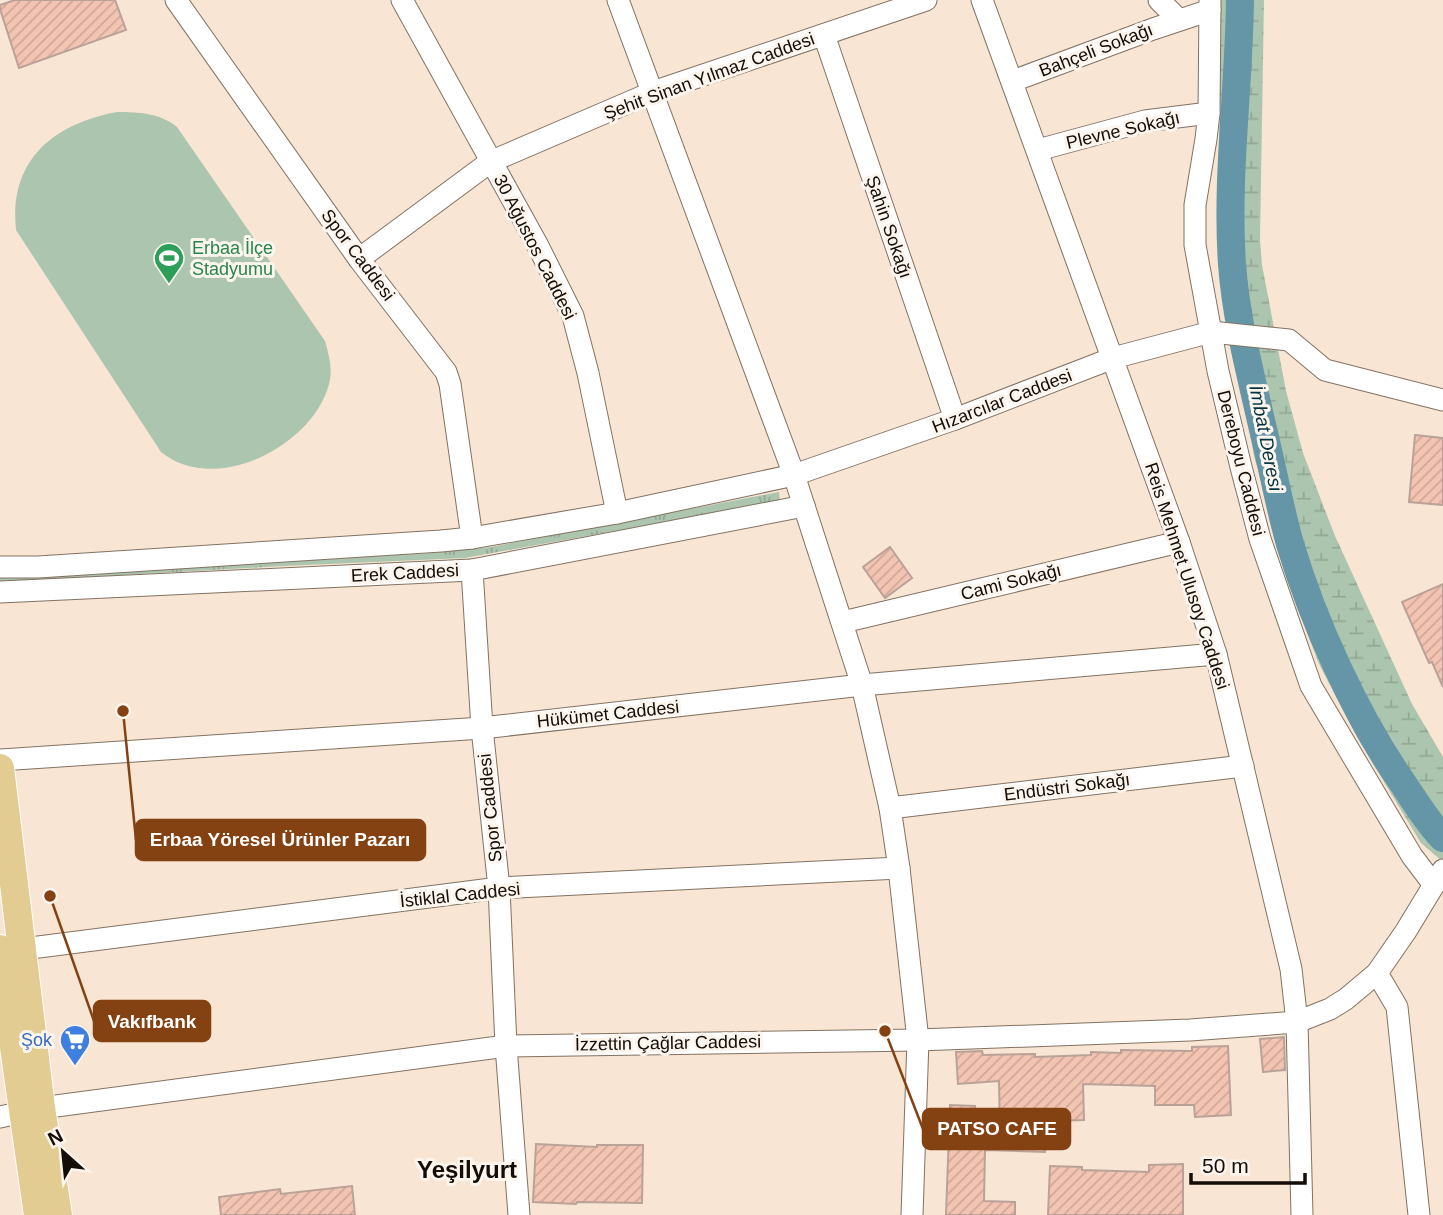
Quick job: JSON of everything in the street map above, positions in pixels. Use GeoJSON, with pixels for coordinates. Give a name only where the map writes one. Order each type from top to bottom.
{"type":"FeatureCollection","features":[{"type":"Feature","properties":{"kind":"main road"},"geometry":{"type":"LineString","coordinates":[[0,768],[6,952],[21,1112],[38,1215]]}},
{"type":"Feature","properties":{"kind":"main road"},"geometry":{"type":"LineString","coordinates":[[21,1112],[58,1215]]}},
{"type":"Feature","properties":{"kind":"street","name":"Spor Caddesi"},"geometry":{"type":"LineString","coordinates":[[176,0],[359,259],[446,372],[450,384],[471,538]]}},
{"type":"Feature","properties":{"kind":"street","name":"30 Ağustos Caddesi"},"geometry":{"type":"LineString","coordinates":[[402,0],[537,244],[573,316],[588,373],[617,513]]}},
{"type":"Feature","properties":{"kind":"street"},"geometry":{"type":"LineString","coordinates":[[618,0],[794,475],[862,685],[890,808],[918,1040],[912,1215]]}},
{"type":"Feature","properties":{"kind":"street","name":"Şehit Sinan Yılmaz Caddesi"},"geometry":{"type":"LineString","coordinates":[[359,259],[490,162],[653,92],[926,0]]}},
{"type":"Feature","properties":{"kind":"street","name":"Reis Mehmet Ulusoy Caddesi"},"geometry":{"type":"LineString","coordinates":[[982,0],[1179,542],[1216,654],[1291,969],[1297,1021],[1302,1215]]}},
{"type":"Feature","properties":{"kind":"street","name":"Bahçeli Sokağı"},"geometry":{"type":"LineString","coordinates":[[1159,0],[1179,20]]}},
{"type":"Feature","properties":{"kind":"street","name":"Bahçeli Sokağı"},"geometry":{"type":"LineString","coordinates":[[1013,81],[1179,20],[1210,5]]}},
{"type":"Feature","properties":{"kind":"street","name":"Dereboyu Caddesi"},"geometry":{"type":"LineString","coordinates":[[1210,5],[1209,113],[1194,222],[1195,245],[1228,417],[1260,539],[1311,686],[1412,856],[1438,877]]}},
{"type":"Feature","properties":{"kind":"street","name":"Şahin Sokağı"},"geometry":{"type":"LineString","coordinates":[[824,36],[955,419]]}},
{"type":"Feature","properties":{"kind":"street","name":"Plevne Sokağı"},"geometry":{"type":"LineString","coordinates":[[1038,150],[1145,121],[1209,113]]}},
{"type":"Feature","properties":{"kind":"street"},"geometry":{"type":"LineString","coordinates":[[1211,332],[1289,340],[1325,370],[1443,400]]}},
{"type":"Feature","properties":{"kind":"street","name":"Hızarcılar Caddesi"},"geometry":{"type":"LineString","coordinates":[[794,475],[955,419],[1113,358],[1211,332]]}},
{"type":"Feature","properties":{"kind":"street","name":"Erek Caddesi"},"geometry":{"type":"LineString","coordinates":[[0,567],[38,567],[471,538],[617,513],[794,475]]}},
{"type":"Feature","properties":{"kind":"street","name":"Erek Caddesi"},"geometry":{"type":"LineString","coordinates":[[0,592],[472,570],[804,506]]}},
{"type":"Feature","properties":{"kind":"street","name":"Cami Sokağı"},"geometry":{"type":"LineString","coordinates":[[843,622],[1179,542]]}},
{"type":"Feature","properties":{"kind":"street","name":"Spor Caddesi"},"geometry":{"type":"LineString","coordinates":[[472,570],[482,728],[499,888],[506,1046],[519,1215]]}},
{"type":"Feature","properties":{"kind":"street","name":"Hükümet Caddesi"},"geometry":{"type":"LineString","coordinates":[[0,760],[482,728],[862,685],[1216,654]]}},
{"type":"Feature","properties":{"kind":"street","name":"Endüstri Sokağı"},"geometry":{"type":"LineString","coordinates":[[890,808],[1243,766]]}},
{"type":"Feature","properties":{"kind":"street","name":"İstiklal Caddesi"},"geometry":{"type":"LineString","coordinates":[[6,952],[499,888],[899,868]]}},
{"type":"Feature","properties":{"kind":"street","name":"İzzettin Çağlar Caddesi"},"geometry":{"type":"LineString","coordinates":[[21,1112],[506,1046],[918,1040],[1190,1030],[1297,1021],[1330,1009],[1377,973],[1438,877]]}},
{"type":"Feature","properties":{"kind":"street"},"geometry":{"type":"LineString","coordinates":[[1377,973],[1397,1007],[1419,1215]]}},
{"type":"Feature","properties":{"kind":"green space"},"geometry":{"type":"Polygon","coordinates":[[[1220,0],[1264,0],[1260,240],[1262,265],[1286,391],[1303,453],[1335,536],[1412,704],[1443,757],[1443,862],[1421,843],[1358,739],[1319,664],[1306,630],[1254,456],[1219,252],[1220,0]]]}},
{"type":"Feature","properties":{"kind":"green space","name":"Erbaa İlçe Stadyumu"},"geometry":{"type":"Polygon","coordinates":[[[117,112],[156,116],[177,127],[325,341],[331,373],[319,407],[304,427],[259,458],[234,466],[208,469],[183,464],[161,452],[16,230],[16,205],[20,184],[28,165],[40,149],[73,126],[117,112]]]}},
{"type":"Feature","properties":{"kind":"green space"},"geometry":{"type":"Polygon","coordinates":[[[779,492],[780,501],[465,558],[0,582],[0,576],[95,575],[128,569],[420,554],[491,547],[779,492]]]}},
{"type":"Feature","properties":{"kind":"building"},"geometry":{"type":"Polygon","coordinates":[[[15,0],[115,0],[126,30],[19,68],[0,9],[0,5],[15,0]]]}},
{"type":"Feature","properties":{"kind":"building"},"geometry":{"type":"Polygon","coordinates":[[[1415,435],[1443,438],[1443,505],[1409,502],[1415,435]]]}},
{"type":"Feature","properties":{"kind":"building"},"geometry":{"type":"Polygon","coordinates":[[[890,547],[912,578],[885,598],[863,567],[890,547]]]}},
{"type":"Feature","properties":{"kind":"building"},"geometry":{"type":"Polygon","coordinates":[[[1443,584],[1443,687],[1432,662],[1429,663],[1402,602],[1443,584]]]}},
{"type":"Feature","properties":{"kind":"building"},"geometry":{"type":"Polygon","coordinates":[[[1284,1037],[1285,1070],[1263,1072],[1260,1039],[1284,1037]]]}},
{"type":"Feature","properties":{"kind":"building"},"geometry":{"type":"Polygon","coordinates":[[[1228,1046],[1231,1115],[1195,1117],[1194,1105],[1155,1105],[1155,1086],[1083,1084],[1084,1120],[1046,1121],[1045,1152],[985,1150],[984,1201],[1015,1202],[1015,1215],[946,1215],[950,1105],[975,1106],[975,1134],[1000,1135],[999,1081],[958,1084],[956,1052],[982,1051],[983,1055],[1035,1054],[1035,1057],[1091,1055],[1091,1052],[1121,1053],[1121,1050],[1192,1051],[1192,1047],[1228,1046]]]}},
{"type":"Feature","properties":{"kind":"building"},"geometry":{"type":"Polygon","coordinates":[[[536,1144],[597,1147],[643,1145],[642,1203],[533,1202],[536,1144]]]}},
{"type":"Feature","properties":{"kind":"building"},"geometry":{"type":"Polygon","coordinates":[[[1183,1164],[1183,1215],[1048,1215],[1050,1166],[1149,1172],[1149,1165],[1183,1164]]]}},
{"type":"Feature","properties":{"kind":"building"},"geometry":{"type":"Polygon","coordinates":[[[352,1186],[355,1215],[221,1215],[219,1197],[280,1189],[281,1194],[352,1186]]]}},
{"type":"Feature","properties":{"kind":"waterway","name":"İmbat Deresi"},"geometry":{"type":"LineString","coordinates":[[1240,0],[1232,165],[1232,264],[1244,345],[1282,515],[1323,636],[1352,698],[1385,756],[1426,818],[1443,838]]}},
{"type":"Feature","properties":{"kind":"place","name":"Erbaa İlçe Stadyumu"},"geometry":{"type":"Point","coordinates":[169,285]}},
{"type":"Feature","properties":{"kind":"place","name":"Erbaa Yöresel Ürünler Pazarı"},"geometry":{"type":"Point","coordinates":[123,711]}},
{"type":"Feature","properties":{"kind":"place","name":"Vakıfbank"},"geometry":{"type":"Point","coordinates":[50,896]}},
{"type":"Feature","properties":{"kind":"place","name":"PATSO CAFE"},"geometry":{"type":"Point","coordinates":[885,1031]}},
{"type":"Feature","properties":{"kind":"place","name":"Şok"},"geometry":{"type":"Point","coordinates":[75,1067]}},
{"type":"Feature","properties":{"kind":"district","name":"Yeşilyurt"},"geometry":{"type":"Point","coordinates":[467,1169]}}]}
